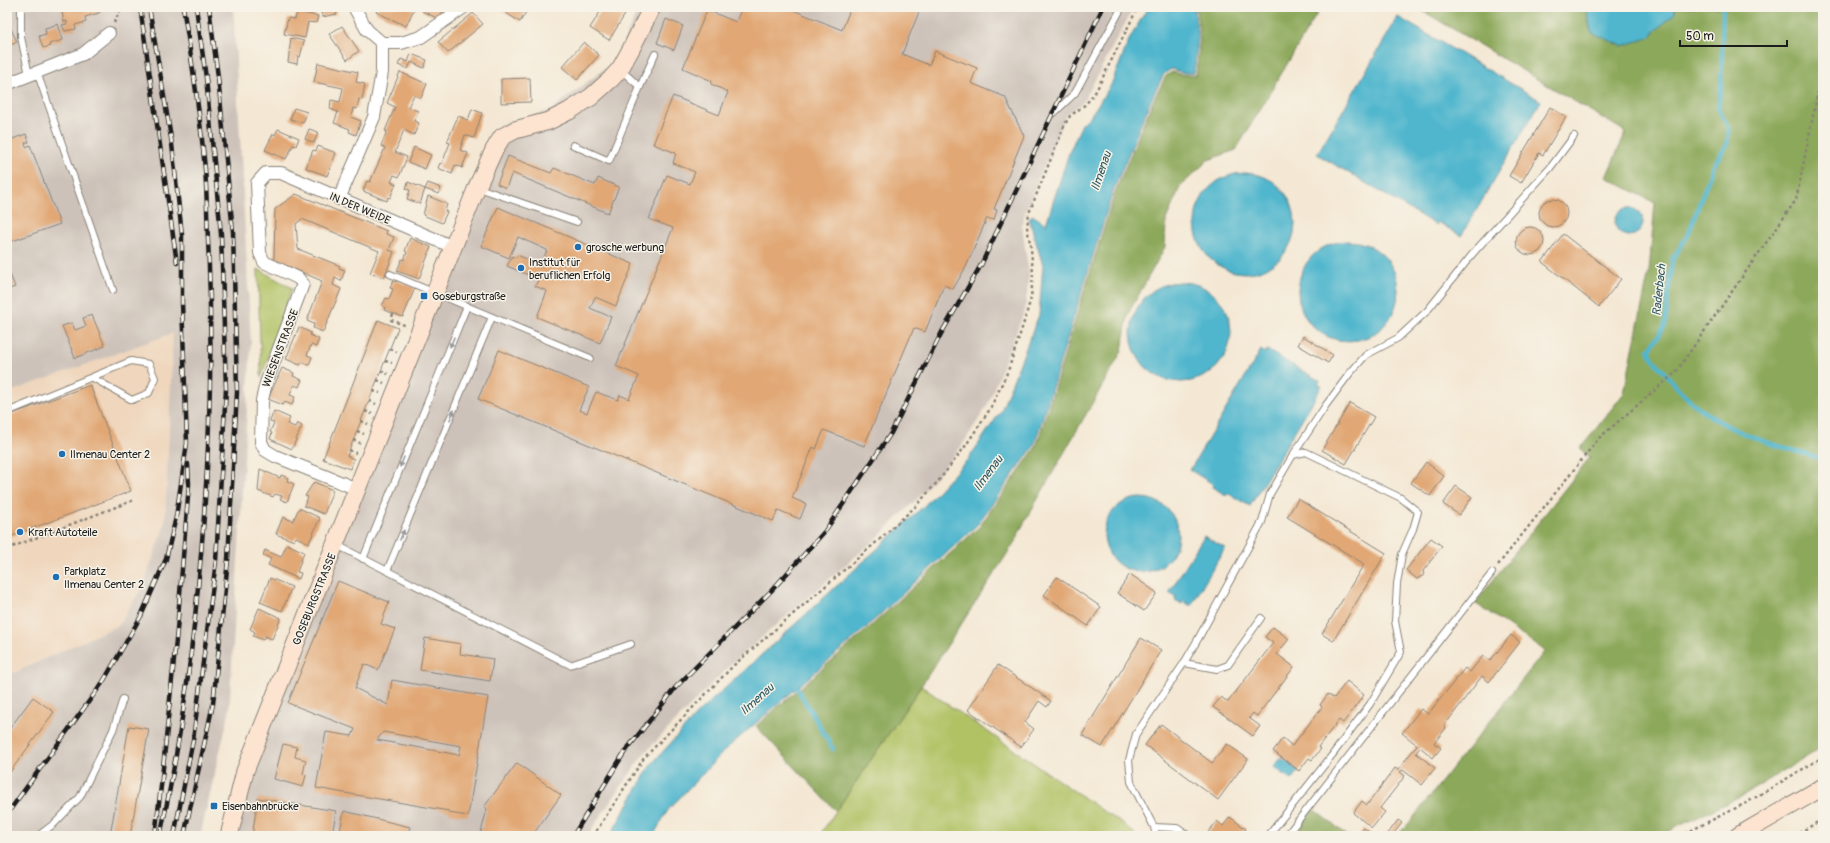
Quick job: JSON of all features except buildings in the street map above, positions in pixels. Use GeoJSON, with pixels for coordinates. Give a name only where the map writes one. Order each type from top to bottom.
{"type":"FeatureCollection","features":[{"type":"Feature","properties":{"kind":"street"},"geometry":{"type":"LineString","coordinates":[[354,7],[367,30],[382,42],[401,43],[421,37],[464,7]]}},
{"type":"Feature","properties":{"kind":"street","name":"GOSEBURGSTRASSE"},"geometry":{"type":"LineString","coordinates":[[229,836],[245,771],[477,187],[494,150],[502,137],[515,130],[549,120],[591,97],[620,69],[652,7]]}},
{"type":"Feature","properties":{"kind":"street"},"geometry":{"type":"LineString","coordinates":[[7,84],[83,54],[109,33]]}},
{"type":"Feature","properties":{"kind":"street"},"geometry":{"type":"LineString","coordinates":[[339,199],[374,117],[382,72],[382,42]]}},
{"type":"Feature","properties":{"kind":"street","name":"IN DER WEIDE"},"geometry":{"type":"LineString","coordinates":[[266,173],[280,173],[453,247]]}},
{"type":"Feature","properties":{"kind":"street","name":"WIESENSTRASSE"},"geometry":{"type":"LineString","coordinates":[[266,173],[257,183],[260,253],[264,262],[298,278],[303,284],[266,383],[262,400],[261,442],[265,450],[275,456],[357,489]]}},
{"type":"Feature","properties":{"kind":"street"},"geometry":{"type":"LineString","coordinates":[[1738,836],[1823,787]]}},
{"type":"Feature","properties":{"kind":"lane"},"geometry":{"type":"LineString","coordinates":[[21,7],[21,37],[33,74],[113,290]]}},
{"type":"Feature","properties":{"kind":"lane"},"geometry":{"type":"LineString","coordinates":[[1054,113],[1075,94],[1122,7]]}},
{"type":"Feature","properties":{"kind":"lane"},"geometry":{"type":"LineString","coordinates":[[573,145],[609,161],[655,54]]}},
{"type":"Feature","properties":{"kind":"lane"},"geometry":{"type":"LineString","coordinates":[[620,69],[640,87]]}},
{"type":"Feature","properties":{"kind":"lane"},"geometry":{"type":"LineString","coordinates":[[1156,836],[1154,827],[1131,782],[1129,760],[1136,734],[1184,663],[1262,522],[1270,494],[1293,455],[1326,405],[1355,367],[1366,355],[1398,338],[1427,311],[1475,251],[1550,168],[1574,136]]}},
{"type":"Feature","properties":{"kind":"lane"},"geometry":{"type":"LineString","coordinates":[[477,187],[577,222]]}},
{"type":"Feature","properties":{"kind":"lane"},"geometry":{"type":"LineString","coordinates":[[390,274],[590,358]]}},
{"type":"Feature","properties":{"kind":"lane"},"geometry":{"type":"LineString","coordinates":[[363,559],[466,306]]}},
{"type":"Feature","properties":{"kind":"lane"},"geometry":{"type":"LineString","coordinates":[[387,571],[492,317]]}},
{"type":"Feature","properties":{"kind":"lane"},"geometry":{"type":"LineString","coordinates":[[7,412],[93,378],[131,361],[149,364],[155,378],[149,393],[132,400],[93,378]]}},
{"type":"Feature","properties":{"kind":"lane"},"geometry":{"type":"LineString","coordinates":[[1268,836],[1334,754],[1370,704],[1400,652],[1395,621],[1396,584],[1402,554],[1413,529],[1418,512],[1402,498],[1306,452],[1293,455]]}},
{"type":"Feature","properties":{"kind":"lane"},"geometry":{"type":"LineString","coordinates":[[335,545],[570,666],[631,644]]}},
{"type":"Feature","properties":{"kind":"lane"},"geometry":{"type":"LineString","coordinates":[[1286,836],[1492,573]]}},
{"type":"Feature","properties":{"kind":"lane"},"geometry":{"type":"LineString","coordinates":[[1184,663],[1218,669],[1228,665],[1261,618]]}},
{"type":"Feature","properties":{"kind":"lane"},"geometry":{"type":"LineString","coordinates":[[38,836],[55,823],[80,797],[113,730],[123,699]]}},
{"type":"Feature","properties":{"kind":"lane"},"geometry":{"type":"LineString","coordinates":[[1154,827],[1177,828],[1189,836]]}},
{"type":"Feature","properties":{"kind":"path"},"geometry":{"type":"LineString","coordinates":[[109,33],[122,7]]}},
{"type":"Feature","properties":{"kind":"path"},"geometry":{"type":"LineString","coordinates":[[593,836],[644,758],[734,665],[915,507],[955,460],[990,409],[1008,371],[1031,298],[1033,274],[1031,248],[1027,228],[1029,213],[1065,124],[1073,113],[1086,104],[1096,91],[1138,7]]}},
{"type":"Feature","properties":{"kind":"path"},"geometry":{"type":"LineString","coordinates":[[1492,573],[1599,438],[1675,373],[1796,200],[1823,67]]}},
{"type":"Feature","properties":{"kind":"path"},"geometry":{"type":"LineString","coordinates":[[393,314],[391,320],[420,331]]}},
{"type":"Feature","properties":{"kind":"path"},"geometry":{"type":"LineString","coordinates":[[7,549],[134,500]]}},
{"type":"Feature","properties":{"kind":"path"},"geometry":{"type":"LineString","coordinates":[[1680,836],[1746,802],[1823,757]]}},
{"type":"Feature","properties":{"kind":"path"},"geometry":{"type":"LineString","coordinates":[[1794,836],[1823,819]]}},
{"type":"Feature","properties":{"kind":"shaded area"},"geometry":{"type":"Polygon","coordinates":[[[7,7],[233,7],[251,342],[229,713],[200,836],[7,836],[7,676],[119,625],[144,584],[165,523],[173,333],[7,393],[7,7]]]}},
{"type":"Feature","properties":{"kind":"shaded area"},"geometry":{"type":"Polygon","coordinates":[[[639,7],[1134,7],[1083,102],[1066,114],[1025,212],[1022,226],[1029,274],[1025,310],[987,406],[961,447],[917,499],[878,537],[731,664],[642,756],[587,836],[228,836],[252,735],[500,125],[551,110],[615,61],[639,7]]]}},
{"type":"Feature","properties":{"kind":"shaded area"},"geometry":{"type":"Polygon","coordinates":[[[173,333],[165,523],[144,584],[119,625],[7,676],[7,393],[173,333]]]}},
{"type":"Feature","properties":{"kind":"green space"},"geometry":{"type":"Polygon","coordinates":[[[1198,7],[1321,7],[1236,150],[1208,160],[1180,187],[1166,220],[1165,247],[1128,314],[1122,351],[1019,532],[1018,537],[921,686],[836,811],[756,726],[860,636],[979,527],[1036,447],[1115,192],[1153,101],[1166,76],[1172,72],[1184,75],[1196,75],[1200,38],[1196,10],[1198,7]]]}},
{"type":"Feature","properties":{"kind":"green space"},"geometry":{"type":"Polygon","coordinates":[[[1416,7],[1586,7],[1591,32],[1674,14],[1676,7],[1823,7],[1823,747],[1742,796],[1658,836],[1396,836],[1409,823],[1545,651],[1475,603],[1590,457],[1580,449],[1624,393],[1649,272],[1655,203],[1606,177],[1626,132],[1416,7]]]}},
{"type":"Feature","properties":{"kind":"green space"},"geometry":{"type":"Polygon","coordinates":[[[258,269],[292,288],[261,378],[258,269]]]}},
{"type":"Feature","properties":{"kind":"green space"},"geometry":{"type":"Polygon","coordinates":[[[921,686],[1131,830],[1136,836],[819,836],[921,686]]]}},
{"type":"Feature","properties":{"kind":"green space"},"geometry":{"type":"Polygon","coordinates":[[[1313,809],[1348,836],[1293,836],[1313,809]]]}},
{"type":"Feature","properties":{"kind":"water","name":"Ilmenau"},"geometry":{"type":"Polygon","coordinates":[[[1148,7],[1196,7],[1194,10],[1198,38],[1194,73],[1184,73],[1171,69],[1164,74],[1151,100],[1113,191],[1034,446],[977,525],[859,634],[726,749],[668,810],[653,836],[610,836],[650,766],[698,713],[924,506],[969,458],[1001,411],[1039,315],[1043,265],[1029,219],[1032,215],[1046,224],[1069,153],[1082,124],[1091,115],[1111,85],[1129,40],[1148,7]]]}},
{"type":"Feature","properties":{"kind":"water"},"geometry":{"type":"Polygon","coordinates":[[[1586,7],[1676,7],[1674,14],[1648,38],[1622,46],[1591,32],[1586,7]]]}},
{"type":"Feature","properties":{"kind":"water"},"geometry":{"type":"Polygon","coordinates":[[[1398,17],[1541,101],[1461,236],[1438,222],[1436,225],[1317,154],[1398,17]]]}},
{"type":"Feature","properties":{"kind":"water"},"geometry":{"type":"Polygon","coordinates":[[[1245,173],[1264,177],[1280,188],[1291,204],[1295,223],[1291,242],[1280,258],[1264,269],[1245,273],[1226,269],[1210,258],[1199,242],[1195,223],[1199,204],[1210,188],[1226,177],[1245,173]]]}},
{"type":"Feature","properties":{"kind":"water"},"geometry":{"type":"Polygon","coordinates":[[[1629,208],[1639,212],[1643,222],[1639,232],[1629,236],[1619,232],[1615,222],[1619,212],[1629,208]]]}},
{"type":"Feature","properties":{"kind":"water"},"geometry":{"type":"Polygon","coordinates":[[[1348,241],[1367,245],[1383,256],[1394,272],[1398,291],[1394,310],[1383,326],[1367,337],[1348,341],[1329,337],[1313,326],[1302,310],[1298,291],[1302,272],[1313,256],[1329,245],[1348,241]]]}},
{"type":"Feature","properties":{"kind":"water"},"geometry":{"type":"Polygon","coordinates":[[[1181,282],[1200,286],[1216,297],[1227,313],[1231,332],[1227,351],[1216,367],[1200,378],[1181,382],[1162,378],[1146,367],[1135,351],[1131,332],[1135,313],[1146,297],[1162,286],[1181,282]]]}},
{"type":"Feature","properties":{"kind":"water"},"geometry":{"type":"Polygon","coordinates":[[[1261,350],[1265,353],[1267,350],[1320,381],[1318,384],[1322,386],[1250,506],[1227,493],[1226,495],[1212,487],[1213,484],[1190,470],[1261,350]]]}},
{"type":"Feature","properties":{"kind":"water"},"geometry":{"type":"Polygon","coordinates":[[[1141,498],[1155,501],[1167,509],[1175,521],[1178,535],[1175,549],[1167,561],[1155,569],[1141,572],[1127,569],[1115,561],[1107,549],[1104,535],[1107,521],[1115,509],[1127,501],[1141,498]]]}},
{"type":"Feature","properties":{"kind":"water"},"geometry":{"type":"Polygon","coordinates":[[[1204,536],[1225,548],[1191,606],[1183,601],[1182,604],[1175,600],[1176,597],[1169,593],[1204,536]]]}},
{"type":"Feature","properties":{"kind":"water"},"geometry":{"type":"Polygon","coordinates":[[[1282,757],[1299,771],[1292,780],[1274,767],[1282,757]]]}},
{"type":"Feature","properties":{"kind":"waterway","name":"Raderbach"},"geometry":{"type":"LineString","coordinates":[[1723,7],[1721,87],[1718,108],[1729,129],[1727,145],[1713,166],[1688,235],[1672,260],[1665,326],[1649,350],[1653,359],[1678,388],[1688,399],[1708,415],[1739,432],[1772,444],[1823,459]]}},
{"type":"Feature","properties":{"kind":"waterway"},"geometry":{"type":"LineString","coordinates":[[794,683],[833,749]]}},
{"type":"Feature","properties":{"kind":"railway"},"geometry":{"type":"LineString","coordinates":[[140,7],[177,263]]}},
{"type":"Feature","properties":{"kind":"railway"},"geometry":{"type":"LineString","coordinates":[[7,814],[103,682],[141,616],[166,559],[176,517],[187,443],[182,302],[182,235],[172,144],[149,7]]}},
{"type":"Feature","properties":{"kind":"railway"},"geometry":{"type":"LineString","coordinates":[[160,836],[180,731],[198,590],[207,476],[210,397],[210,279],[206,178],[193,67],[183,7]]}},
{"type":"Feature","properties":{"kind":"railway"},"geometry":{"type":"LineString","coordinates":[[174,836],[193,740],[216,561],[226,389],[221,234],[206,78],[196,7]]}},
{"type":"Feature","properties":{"kind":"railway"},"geometry":{"type":"LineString","coordinates":[[184,836],[213,704],[228,560],[237,392],[233,232],[218,77],[209,7]]}},
{"type":"Feature","properties":{"kind":"railway"},"geometry":{"type":"LineString","coordinates":[[573,836],[624,753],[676,687],[772,590],[825,531],[891,433],[942,332],[981,265],[1103,7]]}},
{"type":"Feature","properties":{"kind":"railway"},"geometry":{"type":"LineString","coordinates":[[155,836],[177,630],[189,484],[188,464]]}},
{"type":"Feature","properties":{"kind":"place","name":"grosche werbung"},"geometry":{"type":"Point","coordinates":[578,247]}},
{"type":"Feature","properties":{"kind":"place","name":"Institut für beruflichen Erfolg"},"geometry":{"type":"Point","coordinates":[521,268]}},
{"type":"Feature","properties":{"kind":"place","name":"Goseburgstraße"},"geometry":{"type":"Point","coordinates":[424,296]}},
{"type":"Feature","properties":{"kind":"place","name":"Ilmenau Center 2"},"geometry":{"type":"Point","coordinates":[62,454]}},
{"type":"Feature","properties":{"kind":"place","name":"Kraft Autoteile"},"geometry":{"type":"Point","coordinates":[20,532]}},
{"type":"Feature","properties":{"kind":"place","name":"Parkplatz Ilmenau Center 2"},"geometry":{"type":"Point","coordinates":[56,577]}},
{"type":"Feature","properties":{"kind":"place","name":"Eisenbahnbrücke"},"geometry":{"type":"Point","coordinates":[214,806]}}]}
